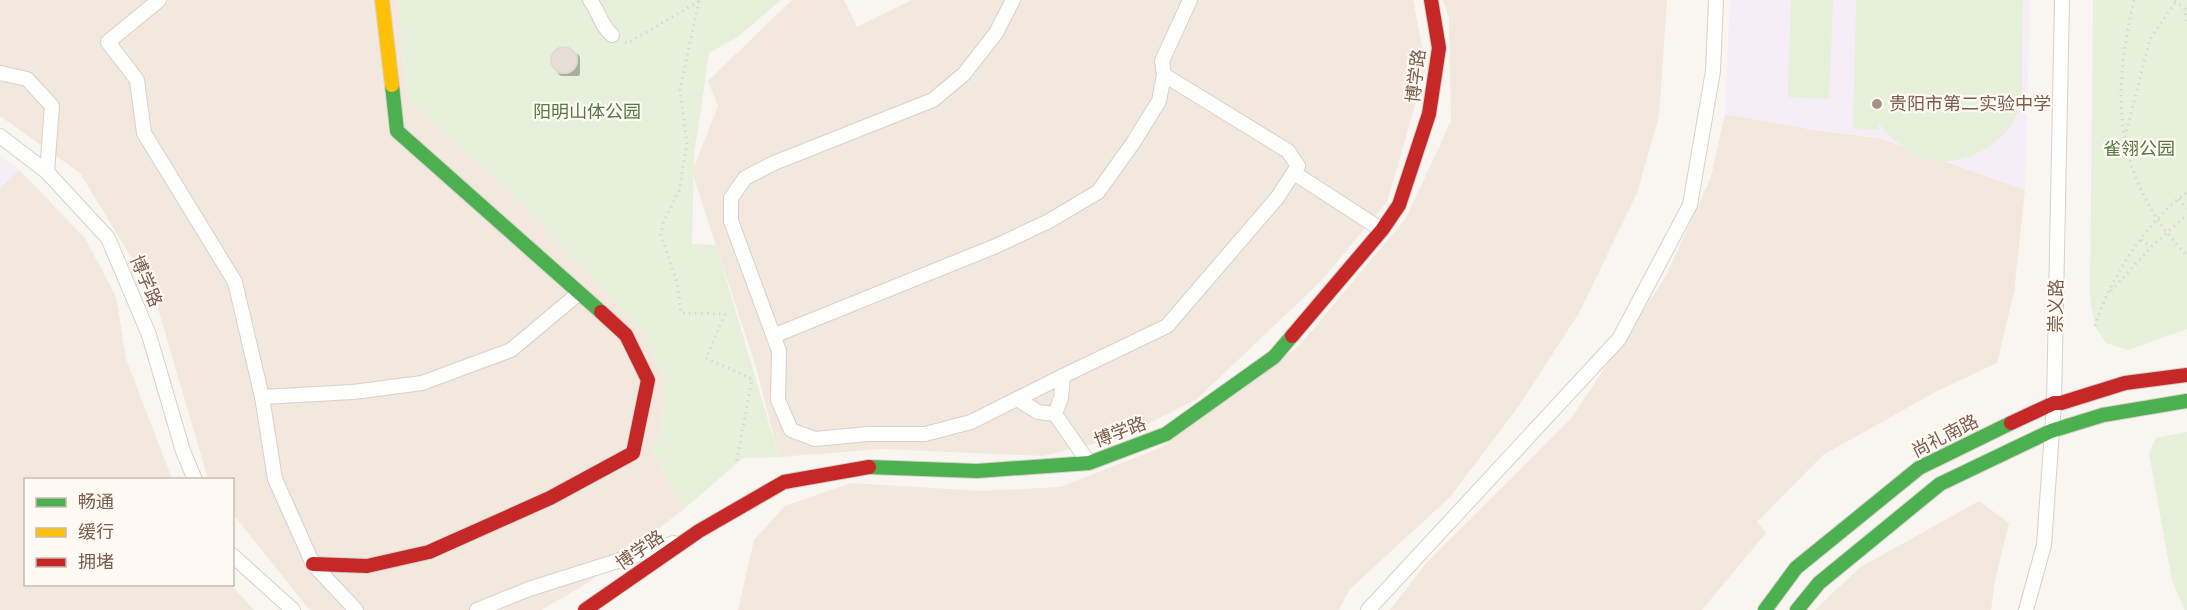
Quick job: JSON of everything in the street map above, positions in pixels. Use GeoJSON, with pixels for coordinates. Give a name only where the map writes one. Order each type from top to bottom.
{"type":"FeatureCollection","features":[{"type":"Feature","properties":{"kind":"street"},"geometry":{"type":"LineString","coordinates":[[159,0],[108,42],[137,80],[144,134],[235,282],[262,397],[274,479],[313,564],[356,610]]}},
{"type":"Feature","properties":{"kind":"street"},"geometry":{"type":"LineString","coordinates":[[313,564],[367,566],[429,552],[550,498],[633,453],[648,380],[626,335],[397,131],[382,0]]}},
{"type":"Feature","properties":{"kind":"street"},"geometry":{"type":"LineString","coordinates":[[590,0],[598,10],[604,28],[612,35]]}},
{"type":"Feature","properties":{"kind":"street"},"geometry":{"type":"LineString","coordinates":[[1013,0],[996,33],[964,74],[933,100],[774,163],[746,178],[731,198],[731,221],[778,351],[778,400],[791,430],[815,439],[868,434],[926,434],[971,422],[1167,326],[1277,198],[1298,166],[1288,151],[1164,75]]}},
{"type":"Feature","properties":{"kind":"street"},"geometry":{"type":"LineString","coordinates":[[773,336],[996,246],[1049,221],[1098,192],[1159,101],[1164,75],[1162,61],[1190,0]]}},
{"type":"Feature","properties":{"kind":"street","name":"博学路"},"geometry":{"type":"LineString","coordinates":[[585,610],[686,540],[784,483],[873,466],[977,471],[1089,463],[1166,434],[1274,357],[1382,230],[1399,205],[1429,114],[1439,48],[1431,0]]}},
{"type":"Feature","properties":{"kind":"street"},"geometry":{"type":"LineString","coordinates":[[1368,610],[1619,339],[1690,205],[1713,71],[1716,0]]}},
{"type":"Feature","properties":{"kind":"street","name":"崇义路"},"geometry":{"type":"LineString","coordinates":[[2026,610],[2044,545],[2050,431],[2054,403],[2062,0]]}},
{"type":"Feature","properties":{"kind":"street"},"geometry":{"type":"LineString","coordinates":[[0,73],[27,79],[52,106],[47,172]]}},
{"type":"Feature","properties":{"kind":"street","name":"博学路"},"geometry":{"type":"LineString","coordinates":[[0,136],[47,172],[108,238],[149,335],[183,451],[194,478]]}},
{"type":"Feature","properties":{"kind":"street"},"geometry":{"type":"LineString","coordinates":[[1294,173],[1382,230]]}},
{"type":"Feature","properties":{"kind":"street"},"geometry":{"type":"LineString","coordinates":[[262,397],[353,392],[422,383],[511,350],[579,293]]}},
{"type":"Feature","properties":{"kind":"street","name":"尚礼南路"},"geometry":{"type":"LineString","coordinates":[[1765,610],[1796,568],[1919,468],[2054,403],[2061,403],[2125,383],[2187,375]]}},
{"type":"Feature","properties":{"kind":"street"},"geometry":{"type":"LineString","coordinates":[[1055,414],[1061,398],[1063,376]]}},
{"type":"Feature","properties":{"kind":"street"},"geometry":{"type":"LineString","coordinates":[[1017,399],[1038,412],[1055,414],[1089,463]]}},
{"type":"Feature","properties":{"kind":"street"},"geometry":{"type":"LineString","coordinates":[[1797,610],[1819,583],[1940,484],[2050,431],[2103,415],[2187,401]]}},
{"type":"Feature","properties":{"kind":"street"},"geometry":{"type":"LineString","coordinates":[[477,610],[529,589],[686,540]]}},
{"type":"Feature","properties":{"kind":"street"},"geometry":{"type":"LineString","coordinates":[[234,557],[293,610]]}},
{"type":"Feature","properties":{"kind":"path"},"geometry":{"type":"LineString","coordinates":[[2134,0],[2124,47],[2121,86],[2124,142],[2137,181],[2157,220],[2187,256]]}},
{"type":"Feature","properties":{"kind":"path"},"geometry":{"type":"LineString","coordinates":[[2124,142],[2150,39],[2175,0],[2185,9],[2187,23]]}},
{"type":"Feature","properties":{"kind":"path"},"geometry":{"type":"LineString","coordinates":[[612,35],[628,43],[700,1]]}},
{"type":"Feature","properties":{"kind":"path"},"geometry":{"type":"LineString","coordinates":[[700,1],[680,89],[687,143],[679,191],[663,223],[661,235],[677,282],[681,313],[725,314],[706,358],[752,379],[736,464]]}},
{"type":"Feature","properties":{"kind":"path"},"geometry":{"type":"LineString","coordinates":[[2095,326],[2106,296],[2141,240],[2157,220],[2187,192]]}},
{"type":"Feature","properties":{"kind":"path"},"geometry":{"type":"LineString","coordinates":[[2179,199],[2187,209]]}},
{"type":"Feature","properties":{"kind":"path"},"geometry":{"type":"LineString","coordinates":[[2106,296],[2151,248],[2187,215]]}},
{"type":"Feature","properties":{"kind":"path"},"geometry":{"type":"LineString","coordinates":[[2141,240],[2151,248]]}},
{"type":"Feature","properties":{"kind":"shaded area"},"geometry":{"type":"Polygon","coordinates":[[[0,0],[398,0],[407,98],[513,195],[647,335],[666,387],[660,435],[653,451],[684,509],[586,584],[541,610],[313,610],[308,608],[234,515],[234,478],[208,478],[154,295],[80,173],[0,116],[0,0]]]}},
{"type":"Feature","properties":{"kind":"shaded area"},"geometry":{"type":"Polygon","coordinates":[[[792,0],[844,0],[857,27],[912,0],[1413,0],[1426,67],[1387,202],[1320,282],[1197,399],[1122,437],[1043,456],[882,449],[779,457],[756,367],[692,172],[718,106],[708,81],[792,0]]]}},
{"type":"Feature","properties":{"kind":"shaded area"},"geometry":{"type":"Polygon","coordinates":[[[1443,0],[1667,0],[1659,116],[1637,193],[1579,313],[1518,407],[1450,497],[1349,590],[1339,610],[738,610],[754,540],[785,506],[851,483],[981,491],[1060,487],[1160,448],[1299,346],[1406,218],[1451,121],[1449,18],[1443,0]]]}},
{"type":"Feature","properties":{"kind":"shaded area","name":"贵阳市第二实验中学"},"geometry":{"type":"Polygon","coordinates":[[[1730,0],[2030,0],[2025,190],[1879,138],[1815,130],[1725,114],[1730,0]]]}},
{"type":"Feature","properties":{"kind":"shaded area"},"geometry":{"type":"Polygon","coordinates":[[[1725,114],[1815,130],[1879,138],[2025,190],[2014,292],[1997,363],[1937,391],[1823,455],[1757,522],[1766,533],[1702,610],[1390,610],[1427,562],[1570,420],[1666,276],[1711,177],[1725,114]]]}},
{"type":"Feature","properties":{"kind":"shaded area"},"geometry":{"type":"Polygon","coordinates":[[[0,155],[19,170],[0,188],[0,155]]]}},
{"type":"Feature","properties":{"kind":"shaded area"},"geometry":{"type":"Polygon","coordinates":[[[19,170],[85,238],[116,297],[126,359],[172,478],[24,478],[24,586],[232,586],[254,610],[0,610],[0,188],[19,170]]]}},
{"type":"Feature","properties":{"kind":"shaded area"},"geometry":{"type":"Polygon","coordinates":[[[1979,501],[2009,523],[1995,580],[1991,610],[1815,610],[1859,568],[1979,501]]]}},
{"type":"Feature","properties":{"kind":"green space","name":"阳明山体公园"},"geometry":{"type":"Polygon","coordinates":[[[398,0],[781,0],[739,36],[709,53],[694,156],[692,244],[716,245],[779,457],[743,458],[684,509],[653,451],[660,435],[666,387],[647,335],[513,195],[407,98],[398,0]]]}},
{"type":"Feature","properties":{"kind":"green space"},"geometry":{"type":"Polygon","coordinates":[[[1791,0],[1833,0],[1829,99],[1788,97],[1791,0]]]}},
{"type":"Feature","properties":{"kind":"green space"},"geometry":{"type":"Polygon","coordinates":[[[1856,0],[2023,0],[2021,101],[2009,128],[1987,148],[1974,154],[1960,159],[1930,161],[1915,156],[1879,124],[1878,130],[1853,128],[1856,0]]]}},
{"type":"Feature","properties":{"kind":"green space","name":"雀翎公园"},"geometry":{"type":"Polygon","coordinates":[[[2093,0],[2187,0],[2187,329],[2128,350],[2106,343],[2095,326],[2090,298],[2093,0]]]}},
{"type":"Feature","properties":{"kind":"green space"},"geometry":{"type":"Polygon","coordinates":[[[2187,432],[2187,610],[2185,610],[2172,581],[2149,453],[2156,438],[2187,432]]]}},
{"type":"Feature","properties":{"kind":"building"},"geometry":{"type":"Polygon","coordinates":[[[564,47],[573,51],[577,60],[573,69],[564,73],[555,69],[551,60],[555,51],[564,47]]]}},
{"type":"Feature","properties":{"kind":"traffic: fast"},"geometry":{"type":"LineString","coordinates":[[392,85],[397,131],[601,312]]}},
{"type":"Feature","properties":{"kind":"traffic: fast"},"geometry":{"type":"LineString","coordinates":[[869,467],[977,471],[1089,463],[1166,434],[1274,357],[1292,336]]}},
{"type":"Feature","properties":{"kind":"traffic: fast"},"geometry":{"type":"LineString","coordinates":[[1797,610],[1819,583],[1940,484],[2051,431],[2103,415],[2187,401]]}},
{"type":"Feature","properties":{"kind":"traffic: fast"},"geometry":{"type":"LineString","coordinates":[[1765,610],[1796,568],[1919,468],[2011,423]]}},
{"type":"Feature","properties":{"kind":"traffic: slow"},"geometry":{"type":"LineString","coordinates":[[382,0],[392,85]]}},
{"type":"Feature","properties":{"kind":"traffic: jam"},"geometry":{"type":"LineString","coordinates":[[1292,336],[1382,230],[1399,205],[1429,114],[1439,48],[1431,0]]}},
{"type":"Feature","properties":{"kind":"traffic: jam"},"geometry":{"type":"LineString","coordinates":[[313,564],[367,566],[429,552],[550,498],[633,453],[648,380],[626,335],[601,312]]}},
{"type":"Feature","properties":{"kind":"traffic: jam"},"geometry":{"type":"LineString","coordinates":[[2011,423],[2054,403],[2061,403],[2125,383],[2187,375]]}},
{"type":"Feature","properties":{"kind":"traffic: jam"},"geometry":{"type":"LineString","coordinates":[[585,610],[699,531],[784,482],[869,467]]}},
{"type":"Feature","properties":{"kind":"place","name":"贵阳市第二实验中学"},"geometry":{"type":"Point","coordinates":[1877,104]}}]}
